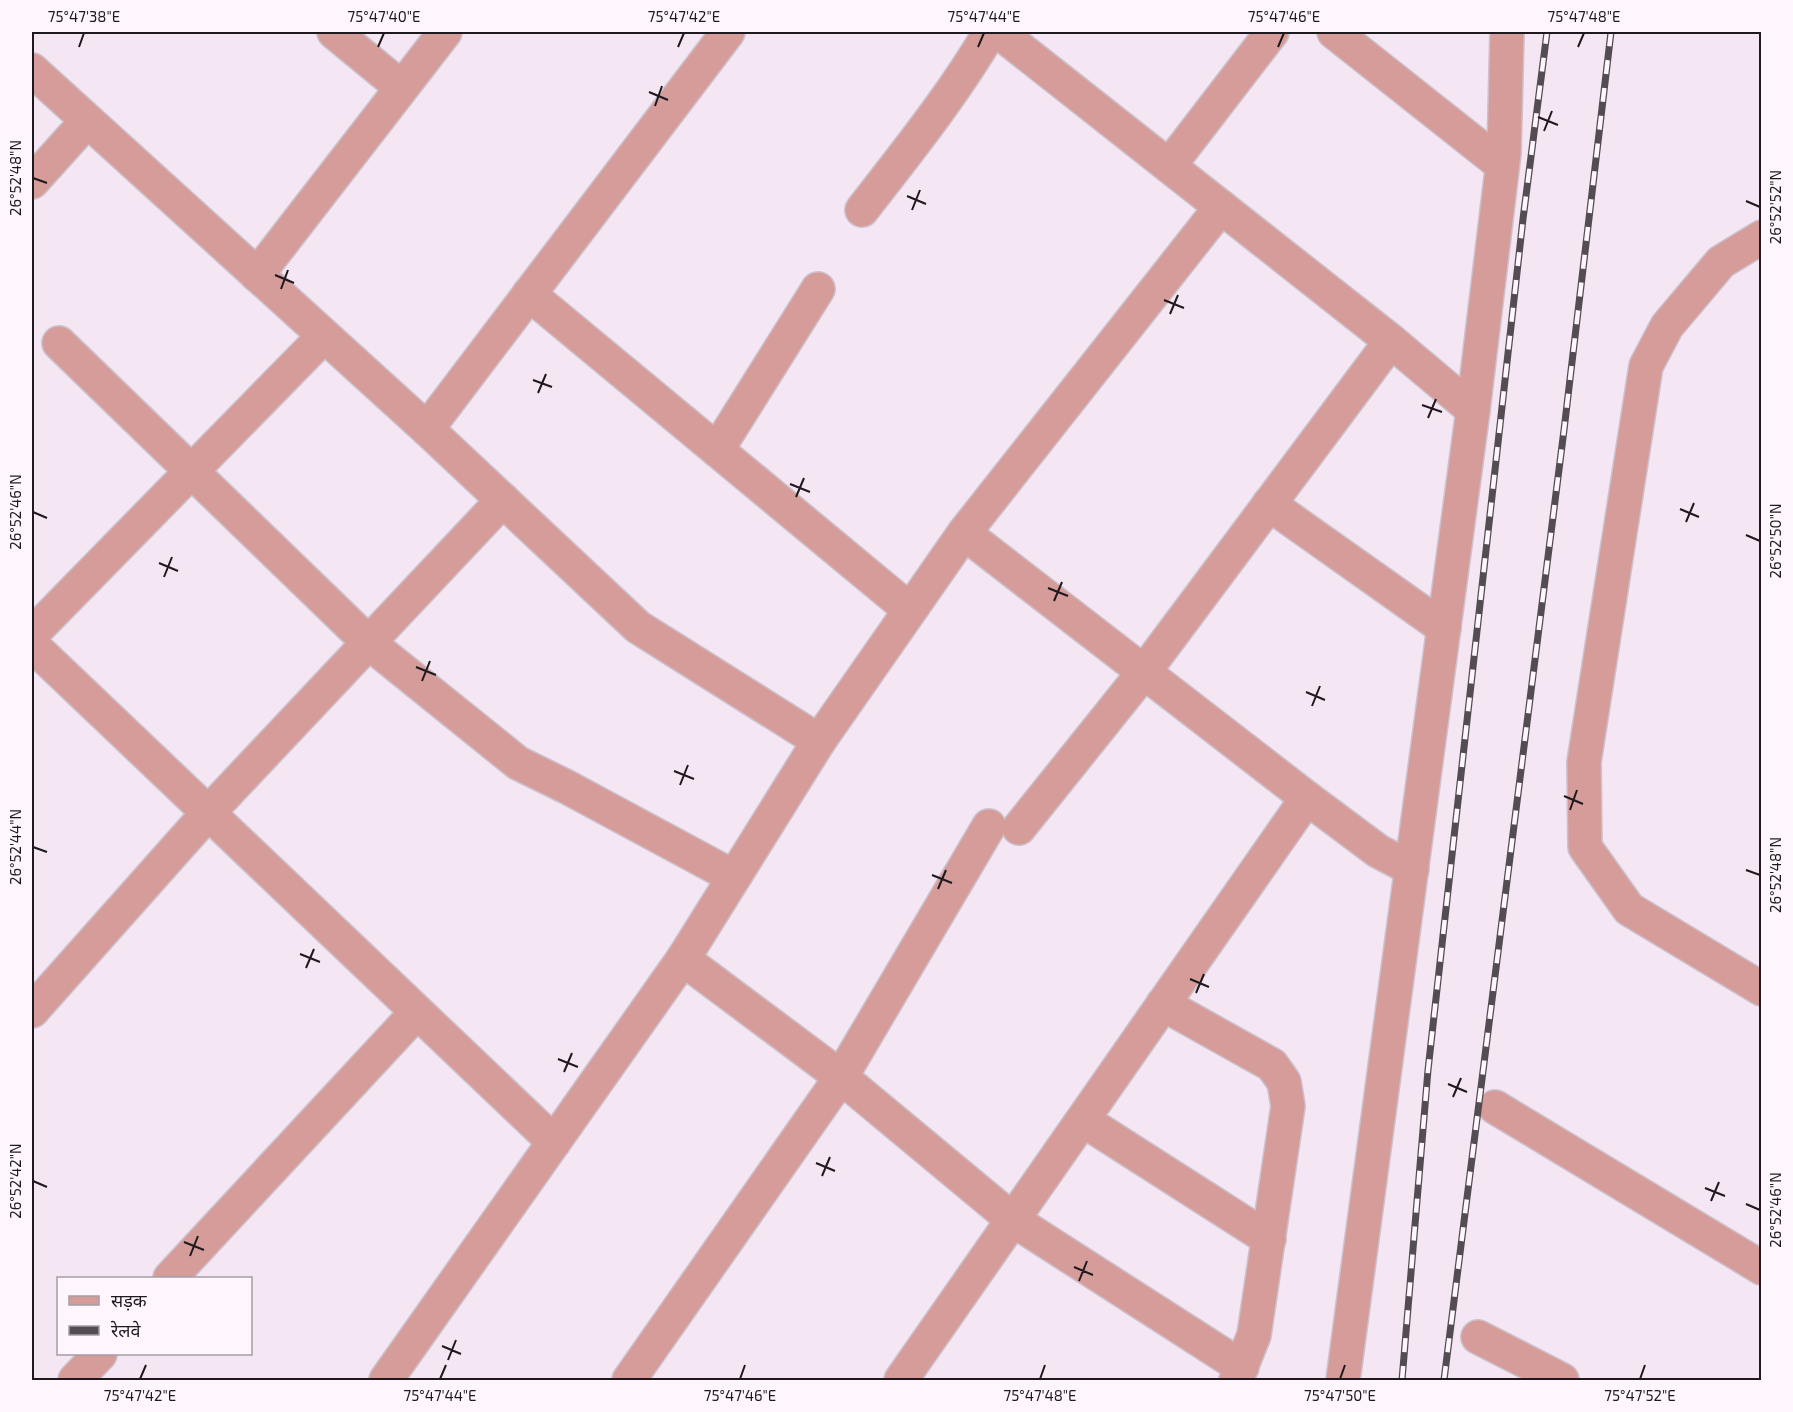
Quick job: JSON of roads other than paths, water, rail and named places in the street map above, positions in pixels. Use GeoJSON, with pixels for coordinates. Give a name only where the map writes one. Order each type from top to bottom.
{"type":"FeatureCollection","features":[{"type":"Feature","properties":{"kind":"street"},"geometry":{"type":"LineString","coordinates":[[334,32],[401,87]]}},
{"type":"Feature","properties":{"kind":"street"},"geometry":{"type":"LineString","coordinates":[[257,275],[445,32]]}},
{"type":"Feature","properties":{"kind":"street"},"geometry":{"type":"LineString","coordinates":[[427,429],[728,32]]}},
{"type":"Feature","properties":{"kind":"street"},"geometry":{"type":"LineString","coordinates":[[862,210],[933,120],[968,70],[990,32]]}},
{"type":"Feature","properties":{"kind":"street"},"geometry":{"type":"LineString","coordinates":[[999,32],[1034,42],[1169,166],[1391,341],[1473,410]]}},
{"type":"Feature","properties":{"kind":"street"},"geometry":{"type":"LineString","coordinates":[[1169,166],[1272,32]]}},
{"type":"Feature","properties":{"kind":"street"},"geometry":{"type":"LineString","coordinates":[[1334,32],[1502,165]]}},
{"type":"Feature","properties":{"kind":"street"},"geometry":{"type":"LineString","coordinates":[[1344,1380],[1473,410],[1502,165],[1507,32]]}},
{"type":"Feature","properties":{"kind":"street"},"geometry":{"type":"LineString","coordinates":[[32,70],[427,429],[638,627],[819,741]]}},
{"type":"Feature","properties":{"kind":"street"},"geometry":{"type":"LineString","coordinates":[[32,182],[87,121]]}},
{"type":"Feature","properties":{"kind":"street"},"geometry":{"type":"LineString","coordinates":[[386,1380],[683,959],[819,741],[964,533],[1221,207]]}},
{"type":"Feature","properties":{"kind":"street"},"geometry":{"type":"LineString","coordinates":[[1761,237],[1721,262],[1667,326],[1646,366],[1584,762],[1585,848],[1629,909],[1761,989]]}},
{"type":"Feature","properties":{"kind":"street"},"geometry":{"type":"LineString","coordinates":[[717,450],[818,289]]}},
{"type":"Feature","properties":{"kind":"street"},"geometry":{"type":"LineString","coordinates":[[529,294],[910,610]]}},
{"type":"Feature","properties":{"kind":"street"},"geometry":{"type":"LineString","coordinates":[[32,634],[324,336]]}},
{"type":"Feature","properties":{"kind":"street"},"geometry":{"type":"LineString","coordinates":[[629,1380],[841,1077],[1004,827],[1144,672],[1391,341]]}},
{"type":"Feature","properties":{"kind":"street"},"geometry":{"type":"LineString","coordinates":[[59,343],[190,472],[369,642],[518,763],[734,877]]}},
{"type":"Feature","properties":{"kind":"street"},"geometry":{"type":"LineString","coordinates":[[32,1011],[208,813],[503,500]]}},
{"type":"Feature","properties":{"kind":"street"},"geometry":{"type":"LineString","coordinates":[[1269,504],[1444,628]]}},
{"type":"Feature","properties":{"kind":"street"},"geometry":{"type":"LineString","coordinates":[[964,533],[1307,798],[1378,851],[1412,869]]}},
{"type":"Feature","properties":{"kind":"street"},"geometry":{"type":"LineString","coordinates":[[32,645],[554,1142]]}},
{"type":"Feature","properties":{"kind":"street"},"geometry":{"type":"LineString","coordinates":[[901,1380],[1307,798]]}},
{"type":"Feature","properties":{"kind":"street"},"geometry":{"type":"LineString","coordinates":[[683,959],[841,1077],[1013,1220],[1239,1374],[1254,1335],[1269,1239],[1288,1106],[1284,1082],[1272,1065],[1163,1005]]}},
{"type":"Feature","properties":{"kind":"street"},"geometry":{"type":"LineString","coordinates":[[171,1277],[417,1012]]}},
{"type":"Feature","properties":{"kind":"street"},"geometry":{"type":"LineString","coordinates":[[1495,1107],[1761,1268]]}},
{"type":"Feature","properties":{"kind":"street"},"geometry":{"type":"LineString","coordinates":[[1083,1120],[1269,1239]]}},
{"type":"Feature","properties":{"kind":"street"},"geometry":{"type":"LineString","coordinates":[[1478,1337],[1562,1380]]}},
{"type":"Feature","properties":{"kind":"street"},"geometry":{"type":"LineString","coordinates":[[75,1380],[98,1355]]}},
{"type":"Feature","properties":{"kind":"railway"},"geometry":{"type":"LineString","coordinates":[[1402,1380],[1428,1070],[1523,219],[1547,32]]}},
{"type":"Feature","properties":{"kind":"railway"},"geometry":{"type":"LineString","coordinates":[[1444,1380],[1564,430],[1611,32]]}}]}
